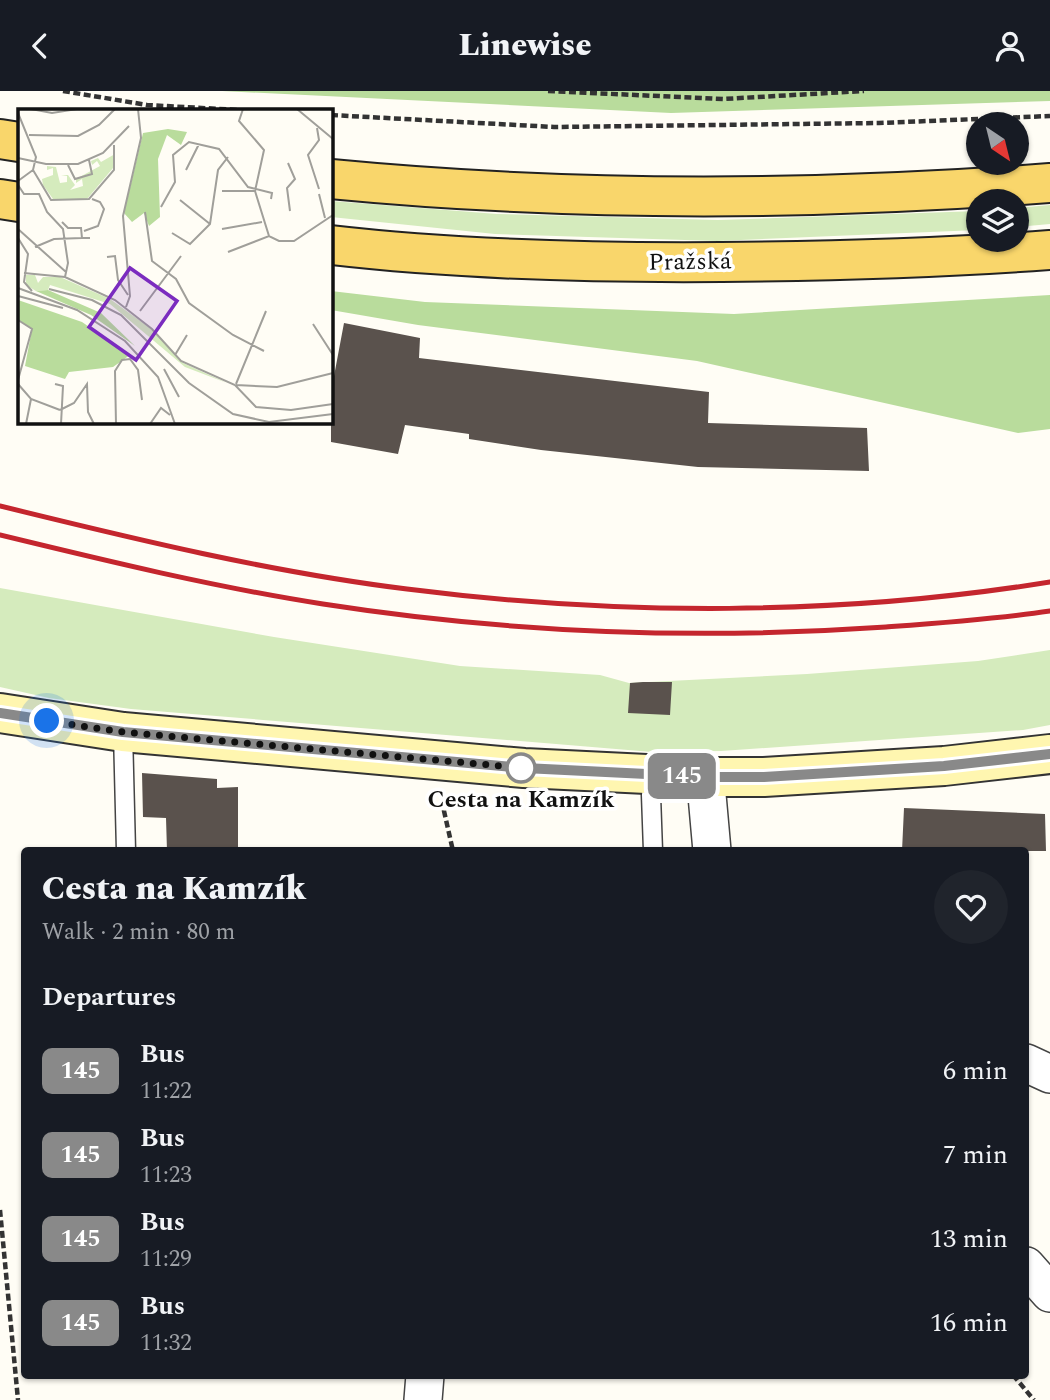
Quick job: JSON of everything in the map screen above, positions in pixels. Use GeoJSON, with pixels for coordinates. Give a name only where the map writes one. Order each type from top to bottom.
{"type":"FeatureCollection","features":[{"type":"Feature","properties":{"kind":"main road"},"geometry":{"type":"LineString","coordinates":[[0,139],[18,142]]}},
{"type":"Feature","properties":{"kind":"main road"},"geometry":{"type":"LineString","coordinates":[[332,179],[478,190],[630,196],[810,196],[943,191],[1050,183]]}},
{"type":"Feature","properties":{"kind":"main road"},"geometry":{"type":"LineString","coordinates":[[0,199],[18,202]]}},
{"type":"Feature","properties":{"kind":"main road","name":"Pražská"},"geometry":{"type":"LineString","coordinates":[[332,245],[477,258],[636,263],[922,258],[1050,250]]}},
{"type":"Feature","properties":{"kind":"street"},"geometry":{"type":"LineString","coordinates":[[0,713],[123,732],[524,768],[708,777],[764,777],[944,766],[1050,754]]}},
{"type":"Feature","properties":{"kind":"street"},"geometry":{"type":"LineString","coordinates":[[708,777],[712,847]]}},
{"type":"Feature","properties":{"kind":"street"},"geometry":{"type":"LineString","coordinates":[[1029,1064],[1050,1074]]}},
{"type":"Feature","properties":{"kind":"street"},"geometry":{"type":"LineString","coordinates":[[1029,1269],[1050,1293]]}},
{"type":"Feature","properties":{"kind":"street"},"geometry":{"type":"LineString","coordinates":[[423,1400],[425,1379]]}},
{"type":"Feature","properties":{"kind":"lane"},"geometry":{"type":"LineString","coordinates":[[123,732],[126,847]]}},
{"type":"Feature","properties":{"kind":"lane"},"geometry":{"type":"LineString","coordinates":[[653,847],[651,795],[708,777]]}},
{"type":"Feature","properties":{"kind":"path"},"geometry":{"type":"LineString","coordinates":[[63,91],[147,105],[221,109]]}},
{"type":"Feature","properties":{"kind":"path"},"geometry":{"type":"LineString","coordinates":[[548,91],[723,99],[864,91]]}},
{"type":"Feature","properties":{"kind":"path"},"geometry":{"type":"LineString","coordinates":[[332,115],[554,127],[879,123],[1050,116]]}},
{"type":"Feature","properties":{"kind":"path"},"geometry":{"type":"LineString","coordinates":[[444,811],[452,847]]}},
{"type":"Feature","properties":{"kind":"path"},"geometry":{"type":"LineString","coordinates":[[0,1210],[18,1400]]}},
{"type":"Feature","properties":{"kind":"path"},"geometry":{"type":"LineString","coordinates":[[1016,1379],[1034,1400]]}},
{"type":"Feature","properties":{"kind":"green space"},"geometry":{"type":"Polygon","coordinates":[[[222,91],[1050,91],[1050,101],[671,113],[222,91]]]}},
{"type":"Feature","properties":{"kind":"green space"},"geometry":{"type":"Polygon","coordinates":[[[332,201],[497,214],[718,220],[966,211],[966,231],[717,241],[495,234],[332,217],[332,201]]]}},
{"type":"Feature","properties":{"kind":"green space"},"geometry":{"type":"Polygon","coordinates":[[[1050,205],[1050,224],[1029,226],[1029,207],[1050,205]]]}},
{"type":"Feature","properties":{"kind":"green space"},"geometry":{"type":"Polygon","coordinates":[[[332,291],[425,302],[734,314],[1050,295],[1050,429],[1018,433],[697,361],[418,325],[332,310],[332,291]]]}},
{"type":"Feature","properties":{"kind":"green space"},"geometry":{"type":"Polygon","coordinates":[[[0,588],[274,637],[460,666],[600,675],[629,683],[807,674],[978,661],[1050,650],[1050,725],[1023,730],[721,751],[652,752],[131,709],[49,698],[0,687],[0,588]]]}},
{"type":"Feature","properties":{"kind":"building"},"geometry":{"type":"Polygon","coordinates":[[[344,323],[420,338],[419,358],[709,392],[708,423],[867,428],[869,471],[698,467],[541,450],[469,439],[469,434],[405,425],[398,454],[331,442],[332,387],[344,323]]]}},
{"type":"Feature","properties":{"kind":"building"},"geometry":{"type":"Polygon","coordinates":[[[672,682],[670,715],[628,713],[630,683],[672,682]]]}},
{"type":"Feature","properties":{"kind":"building"},"geometry":{"type":"Polygon","coordinates":[[[142,773],[217,779],[217,788],[238,787],[238,847],[167,847],[166,818],[143,817],[142,773]]]}},
{"type":"Feature","properties":{"kind":"building"},"geometry":{"type":"Polygon","coordinates":[[[904,808],[1045,814],[1046,851],[1029,851],[1029,847],[902,847],[904,808]]]}},
{"type":"Feature","properties":{"kind":"railway"},"geometry":{"type":"LineString","coordinates":[[0,506],[253,564],[356,582],[487,598],[567,604],[648,608],[810,606],[890,601],[1050,582]]}},
{"type":"Feature","properties":{"kind":"railway"},"geometry":{"type":"LineString","coordinates":[[0,535],[242,590],[323,604],[463,622],[604,631],[745,633],[886,627],[1050,611]]}},
{"type":"Feature","properties":{"kind":"bus line","name":"145"},"geometry":{"type":"LineString","coordinates":[[0,713],[123,732],[524,768],[708,777],[764,777],[944,766],[1050,754]]}},
{"type":"Feature","properties":{"kind":"place","name":"Cesta na Kamzík"},"geometry":{"type":"Point","coordinates":[521,768]}},
{"type":"Feature","properties":{"kind":"route"},"geometry":{"type":"LineString","coordinates":[[47,721],[123,732],[524,768],[521,768]]}}]}
